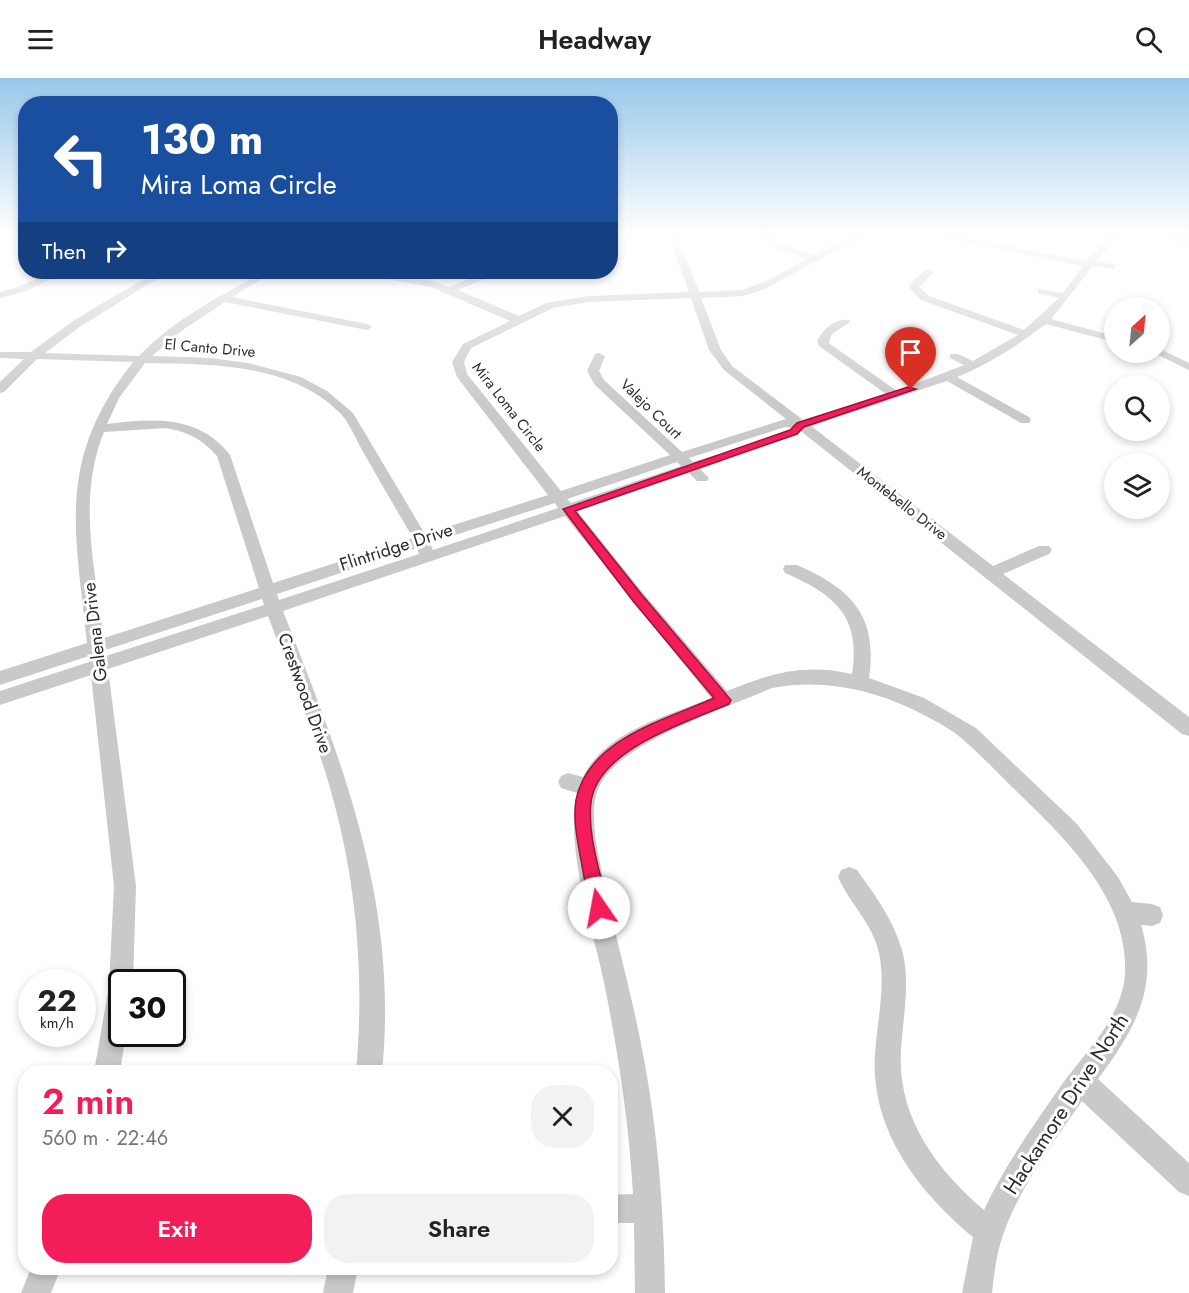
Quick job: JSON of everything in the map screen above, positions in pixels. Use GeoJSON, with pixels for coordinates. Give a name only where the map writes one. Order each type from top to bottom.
{"type":"FeatureCollection","features":[{"type":"Feature","properties":{"kind":"street"},"geometry":{"type":"LineString","coordinates":[[0,389],[33,356],[85,315],[126,293]]}},
{"type":"Feature","properties":{"kind":"street","name":"Galena Drive"},"geometry":{"type":"LineString","coordinates":[[108,1065],[121,986],[125,886],[83,537],[84,479],[98,429],[118,392],[142,359],[175,330],[235,293]]}},
{"type":"Feature","properties":{"kind":"street"},"geometry":{"type":"LineString","coordinates":[[454,293],[518,320]]}},
{"type":"Feature","properties":{"kind":"street","name":"Montebello Drive"},"geometry":{"type":"LineString","coordinates":[[694,293],[722,362],[1189,728]]}},
{"type":"Feature","properties":{"kind":"street","name":"Mira Loma Circle"},"geometry":{"type":"LineString","coordinates":[[724,700],[638,598],[461,375],[458,368],[460,357],[467,346],[550,306],[573,300],[731,293]]}},
{"type":"Feature","properties":{"kind":"street"},"geometry":{"type":"LineString","coordinates":[[918,293],[933,302],[1025,334]]}},
{"type":"Feature","properties":{"kind":"street"},"geometry":{"type":"LineString","coordinates":[[1049,293],[1064,296]]}},
{"type":"Feature","properties":{"kind":"street","name":"Flintridge Drive"},"geometry":{"type":"LineString","coordinates":[[0,698],[99,665],[422,542],[564,503],[684,463],[794,432],[801,425],[948,377],[1006,349],[1044,320],[1066,293]]}},
{"type":"Feature","properties":{"kind":"street"},"geometry":{"type":"LineString","coordinates":[[225,299],[367,327]]}},
{"type":"Feature","properties":{"kind":"street"},"geometry":{"type":"LineString","coordinates":[[1044,320],[1104,336]]}},
{"type":"Feature","properties":{"kind":"street"},"geometry":{"type":"LineString","coordinates":[[845,322],[827,332],[823,341],[825,346],[895,395]]}},
{"type":"Feature","properties":{"kind":"street","name":"El Canto Drive"},"geometry":{"type":"LineString","coordinates":[[0,356],[210,361],[248,366],[289,377],[323,394],[347,413],[422,542],[428,557]]}},
{"type":"Feature","properties":{"kind":"street","name":"Valejo Court"},"geometry":{"type":"LineString","coordinates":[[599,356],[593,371],[599,382],[702,478]]}},
{"type":"Feature","properties":{"kind":"street"},"geometry":{"type":"LineString","coordinates":[[954,356],[974,366]]}},
{"type":"Feature","properties":{"kind":"street"},"geometry":{"type":"LineString","coordinates":[[1170,358],[1189,367]]}},
{"type":"Feature","properties":{"kind":"street"},"geometry":{"type":"LineString","coordinates":[[948,377],[1024,420]]}},
{"type":"Feature","properties":{"kind":"street","name":"Crestwood Drive"},"geometry":{"type":"LineString","coordinates":[[98,429],[133,425],[170,425],[185,428],[209,438],[223,455],[271,599],[333,770],[361,876],[368,932],[371,992],[369,1065]]}},
{"type":"Feature","properties":{"kind":"street","name":"Flintridge Drive"},"geometry":{"type":"LineString","coordinates":[[0,678],[96,647],[428,557],[564,503]]}},
{"type":"Feature","properties":{"kind":"street"},"geometry":{"type":"LineString","coordinates":[[992,573],[1044,550]]}},
{"type":"Feature","properties":{"kind":"street"},"geometry":{"type":"LineString","coordinates":[[792,568],[813,577],[836,596],[854,617],[863,641],[849,681]]}},
{"type":"Feature","properties":{"kind":"street","name":"Hackamore Drive North"},"geometry":{"type":"LineString","coordinates":[[648,1208],[637,1094],[628,1039],[585,836],[583,802],[578,784],[634,739],[724,700],[785,677],[849,681],[891,693],[939,713],[980,742],[1079,840],[1097,863],[1126,913],[1132,932],[1135,960],[1134,988],[1130,1005],[1117,1034],[1080,1081],[1019,1173],[989,1232],[977,1293]]}},
{"type":"Feature","properties":{"kind":"street"},"geometry":{"type":"LineString","coordinates":[[849,877],[872,909],[891,953],[893,977],[887,1065],[898,1121],[910,1151],[931,1178],[957,1206],[989,1232]]}},
{"type":"Feature","properties":{"kind":"street"},"geometry":{"type":"LineString","coordinates":[[1126,913],[1152,915]]}},
{"type":"Feature","properties":{"kind":"street"},"geometry":{"type":"LineString","coordinates":[[1080,1081],[1189,1182]]}},
{"type":"Feature","properties":{"kind":"street"},"geometry":{"type":"LineString","coordinates":[[618,1209],[648,1208],[650,1293]]}},
{"type":"Feature","properties":{"kind":"street"},"geometry":{"type":"LineString","coordinates":[[36,1293],[43,1275]]}},
{"type":"Feature","properties":{"kind":"street"},"geometry":{"type":"LineString","coordinates":[[338,1293],[342,1275]]}},
{"type":"Feature","properties":{"kind":"route"},"geometry":{"type":"LineString","coordinates":[[599,908],[583,816],[583,802],[596,773],[620,748],[634,739],[724,700],[638,598],[568,509],[794,432],[801,425],[911,389]]}}]}
